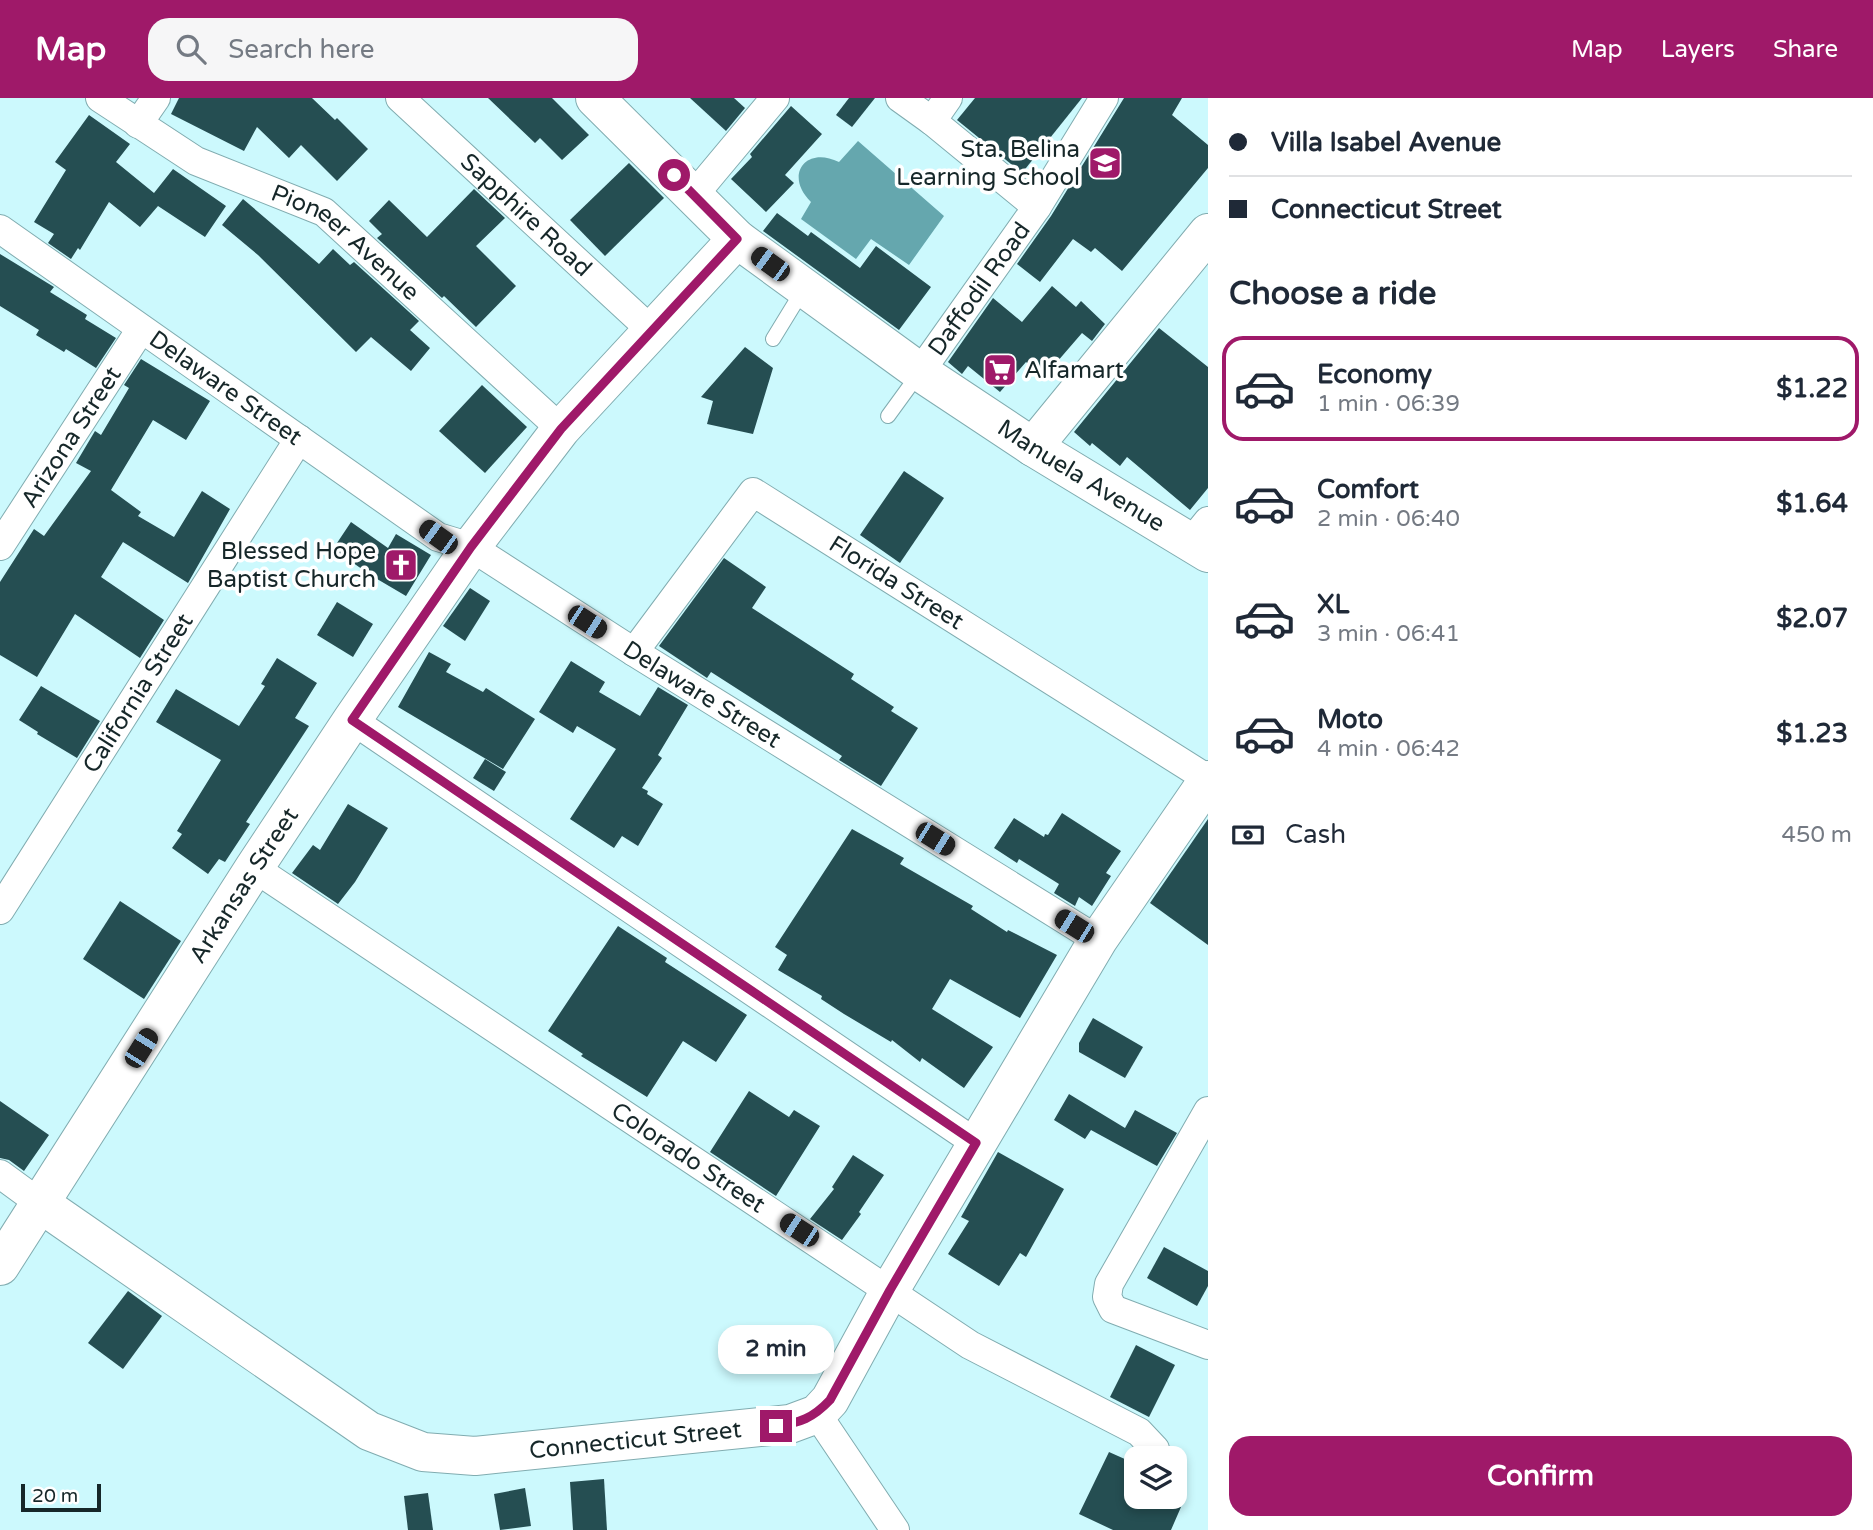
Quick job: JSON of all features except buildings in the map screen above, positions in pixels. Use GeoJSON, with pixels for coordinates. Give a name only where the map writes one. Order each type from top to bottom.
{"type":"FeatureCollection","features":[{"type":"Feature","properties":{"kind":"street","name":"Pioneer Avenue"},"geometry":{"type":"LineString","coordinates":[[100,98],[196,161],[324,212],[561,429]]}},
{"type":"Feature","properties":{"kind":"street"},"geometry":{"type":"LineString","coordinates":[[138,124],[156,98]]}},
{"type":"Feature","properties":{"kind":"street","name":"Sapphire Road"},"geometry":{"type":"LineString","coordinates":[[400,98],[652,331]]}},
{"type":"Feature","properties":{"kind":"street","name":"Manuela Avenue"},"geometry":{"type":"LineString","coordinates":[[594,98],[737,239],[804,289],[920,372],[1033,447],[1202,539]]}},
{"type":"Feature","properties":{"kind":"street"},"geometry":{"type":"LineString","coordinates":[[900,98],[933,121],[1037,207]]}},
{"type":"Feature","properties":{"kind":"street"},"geometry":{"type":"LineString","coordinates":[[933,121],[948,98]]}},
{"type":"Feature","properties":{"kind":"street","name":"Daffodil Road"},"geometry":{"type":"LineString","coordinates":[[920,372],[1037,207],[1104,98]]}},
{"type":"Feature","properties":{"kind":"street"},"geometry":{"type":"LineString","coordinates":[[694,195],[769,100]]}},
{"type":"Feature","properties":{"kind":"street","name":"Delaware Street"},"geometry":{"type":"LineString","coordinates":[[0,229],[438,537],[471,547],[634,652],[1098,940]]}},
{"type":"Feature","properties":{"kind":"street"},"geometry":{"type":"LineString","coordinates":[[1033,447],[1208,233]]}},
{"type":"Feature","properties":{"kind":"street","name":"Arkansas Street"},"geometry":{"type":"LineString","coordinates":[[0,1266],[254,868],[471,547],[561,429],[737,239]]}},
{"type":"Feature","properties":{"kind":"street","name":"Arizona Street"},"geometry":{"type":"LineString","coordinates":[[0,546],[141,329]]}},
{"type":"Feature","properties":{"kind":"street","name":"California Street"},"geometry":{"type":"LineString","coordinates":[[0,910],[299,439]]}},
{"type":"Feature","properties":{"kind":"street","name":"Florida Street"},"geometry":{"type":"LineString","coordinates":[[634,652],[753,492],[1208,780]]}},
{"type":"Feature","properties":{"kind":"street"},"geometry":{"type":"LineString","coordinates":[[352,720],[976,1143]]}},
{"type":"Feature","properties":{"kind":"street"},"geometry":{"type":"LineString","coordinates":[[895,1530],[817,1414],[830,1400],[890,1290],[1098,940],[1208,780]]}},
{"type":"Feature","properties":{"kind":"street","name":"Colorado Street"},"geometry":{"type":"LineString","coordinates":[[254,868],[970,1345],[1139,1432],[1152,1446]]}},
{"type":"Feature","properties":{"kind":"street"},"geometry":{"type":"LineString","coordinates":[[1208,1111],[1109,1284],[1107,1297],[1113,1309],[1208,1345]]}},
{"type":"Feature","properties":{"kind":"street","name":"Connecticut Street"},"geometry":{"type":"LineString","coordinates":[[0,1174],[369,1431],[423,1452],[475,1456],[761,1428],[790,1424],[817,1414]]}},
{"type":"Feature","properties":{"kind":"lane"},"geometry":{"type":"LineString","coordinates":[[773,339],[804,289]]}},
{"type":"Feature","properties":{"kind":"lane"},"geometry":{"type":"LineString","coordinates":[[888,416],[920,372]]}},
{"type":"Feature","properties":{"kind":"water"},"geometry":{"type":"Polygon","coordinates":[[[858,141],[944,216],[909,265],[871,239],[856,259],[801,219],[811,202],[799,182],[802,166],[816,157],[839,162],[858,141]]]}},
{"type":"Feature","properties":{"kind":"place","name":"Sta. Belina Learning School"},"geometry":{"type":"Point","coordinates":[1105,163]}},
{"type":"Feature","properties":{"kind":"place","name":"Alfamart"},"geometry":{"type":"Point","coordinates":[1000,370]}},
{"type":"Feature","properties":{"kind":"place","name":"Blessed Hope Baptist Church"},"geometry":{"type":"Point","coordinates":[401,565]}},
{"type":"Feature","properties":{"kind":"route"},"geometry":{"type":"LineString","coordinates":[[674,175],[737,239],[561,429],[471,547],[352,720],[976,1143],[890,1290],[830,1400],[817,1414],[776,1426]]}}]}
